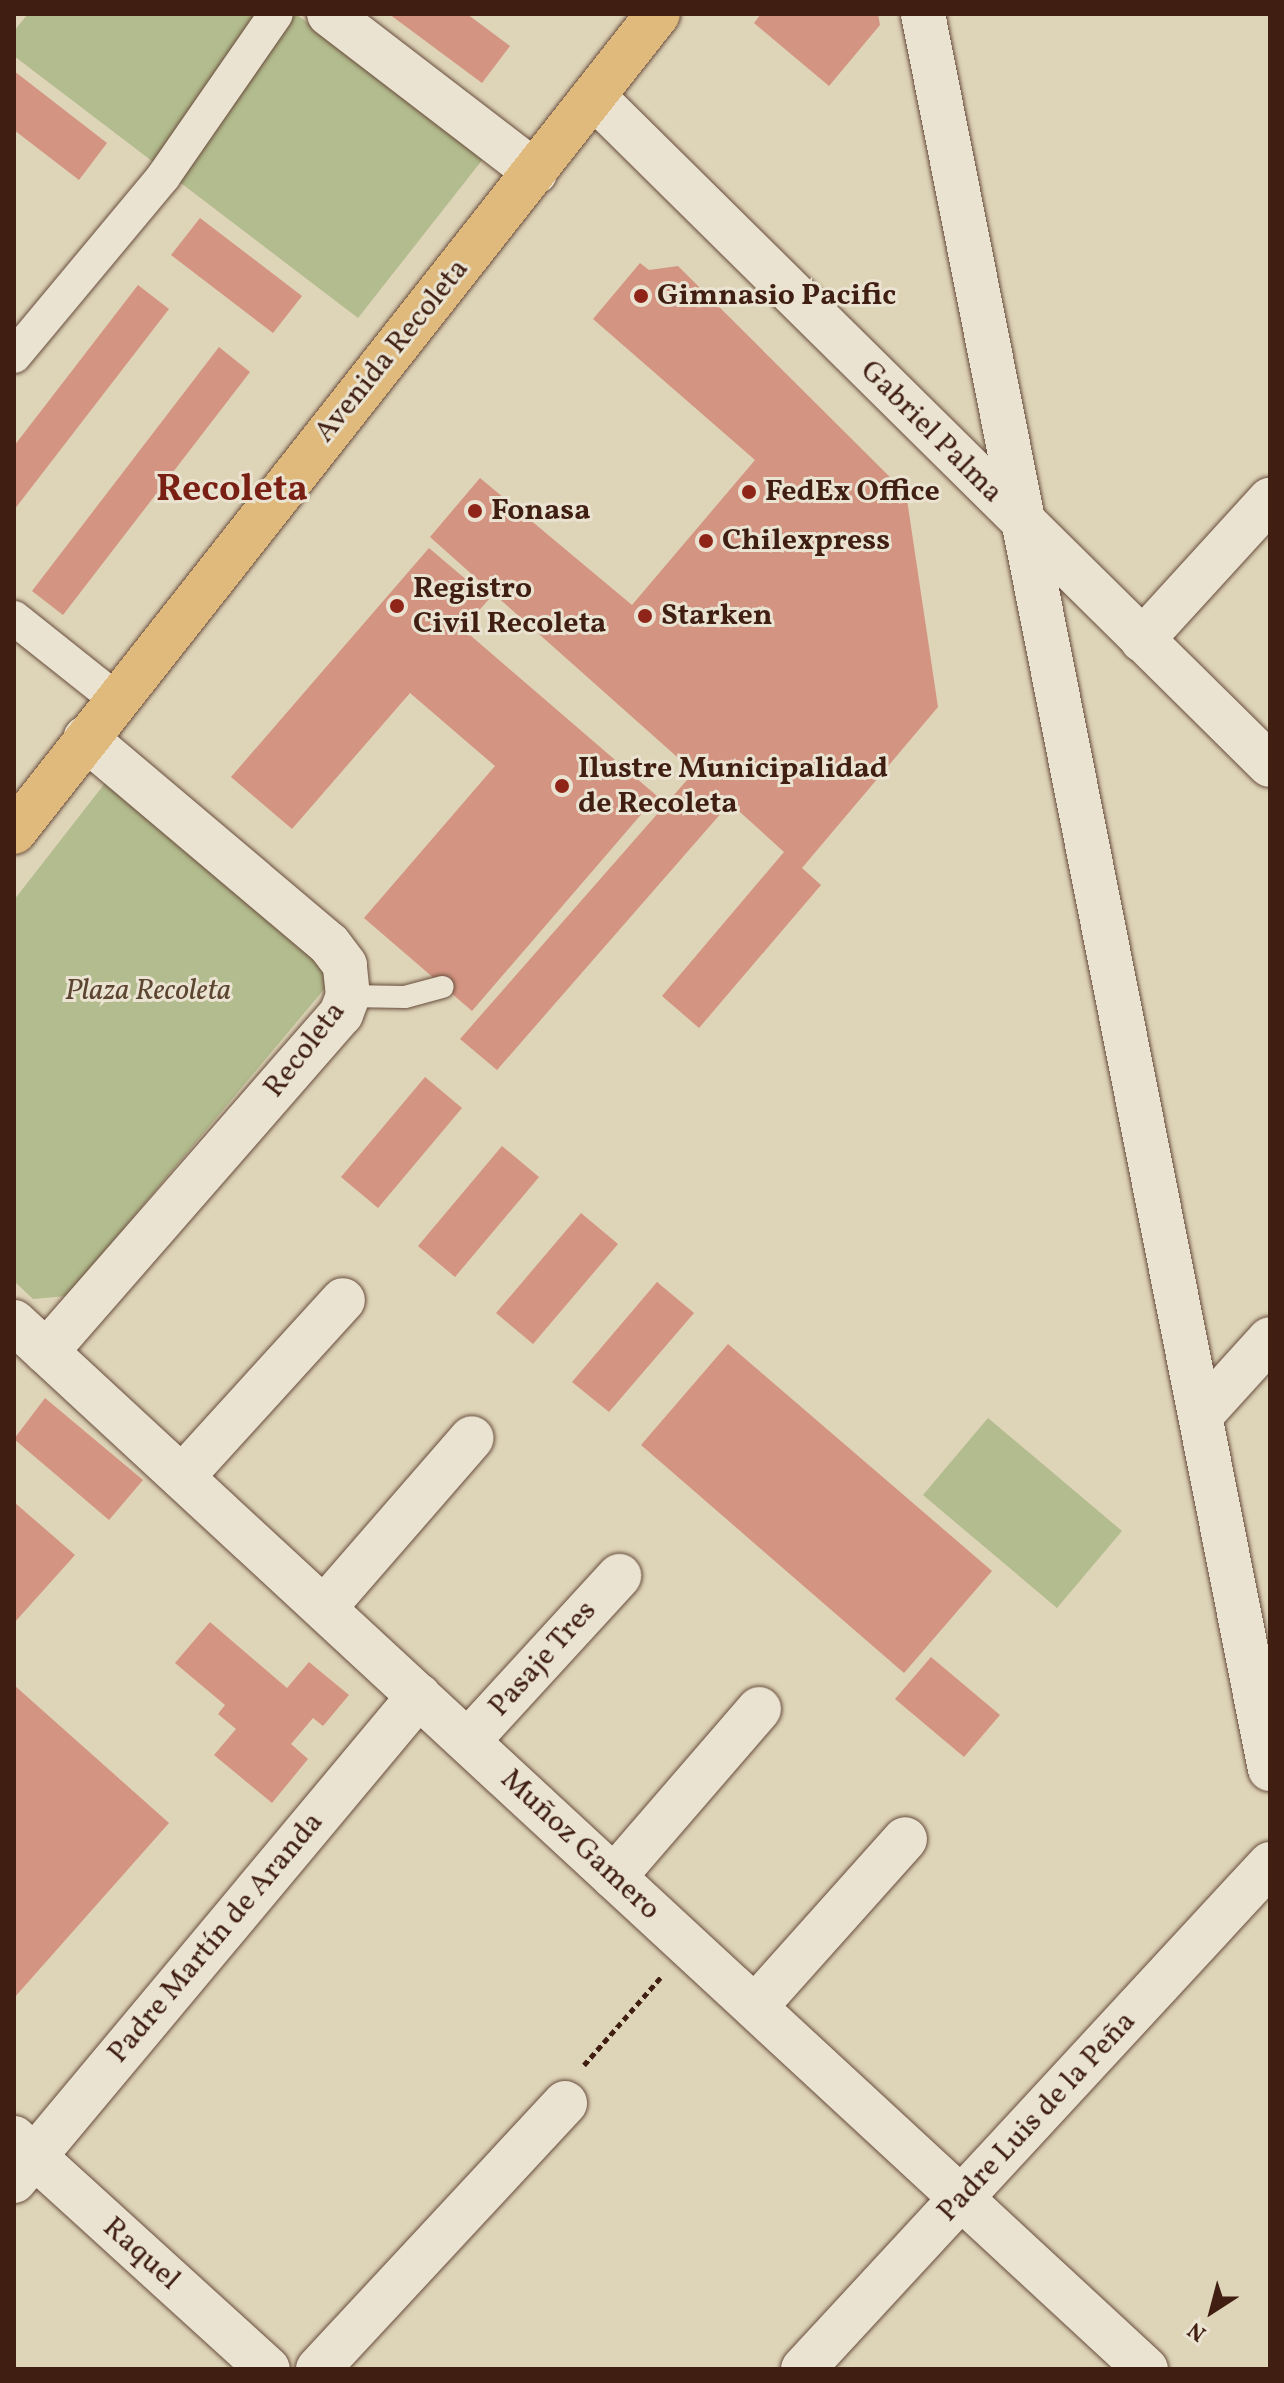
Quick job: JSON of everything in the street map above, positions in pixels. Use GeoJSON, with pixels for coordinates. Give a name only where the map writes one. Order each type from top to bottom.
{"type":"FeatureCollection","features":[{"type":"Feature","properties":{"kind":"main road","name":"Avenida Recoleta"},"geometry":{"type":"LineString","coordinates":[[14,832],[85,738],[659,17]]}},
{"type":"Feature","properties":{"kind":"street"},"geometry":{"type":"LineString","coordinates":[[14,356],[163,177],[276,14]]}},
{"type":"Feature","properties":{"kind":"street"},"geometry":{"type":"LineString","coordinates":[[329,14],[535,172]]}},
{"type":"Feature","properties":{"kind":"street"},"geometry":{"type":"LineString","coordinates":[[923,14],[1029,530],[1270,1769]]}},
{"type":"Feature","properties":{"kind":"street","name":"Gabriel Palma"},"geometry":{"type":"LineString","coordinates":[[594,97],[1270,765]]}},
{"type":"Feature","properties":{"kind":"street"},"geometry":{"type":"LineString","coordinates":[[1142,640],[1270,500]]}},
{"type":"Feature","properties":{"kind":"street"},"geometry":{"type":"LineString","coordinates":[[14,618],[116,699]]}},
{"type":"Feature","properties":{"kind":"street","name":"Recoleta"},"geometry":{"type":"LineString","coordinates":[[46,1352],[332,1025],[348,996],[345,965],[329,944],[85,738]]}},
{"type":"Feature","properties":{"kind":"street"},"geometry":{"type":"LineString","coordinates":[[182,1477],[343,1300]]}},
{"type":"Feature","properties":{"kind":"street","name":"Muñoz Gamero"},"geometry":{"type":"LineString","coordinates":[[14,1322],[1146,2369]]}},
{"type":"Feature","properties":{"kind":"street"},"geometry":{"type":"LineString","coordinates":[[1202,1414],[1270,1339]]}},
{"type":"Feature","properties":{"kind":"street"},"geometry":{"type":"LineString","coordinates":[[324,1608],[472,1438]]}},
{"type":"Feature","properties":{"kind":"street","name":"Pasaje Tres"},"geometry":{"type":"LineString","coordinates":[[468,1741],[619,1576]]}},
{"type":"Feature","properties":{"kind":"street","name":"Padre Martín de Aranda"},"geometry":{"type":"LineString","coordinates":[[21,2158],[419,1696]]}},
{"type":"Feature","properties":{"kind":"street"},"geometry":{"type":"LineString","coordinates":[[614,1877],[759,1709]]}},
{"type":"Feature","properties":{"kind":"street"},"geometry":{"type":"LineString","coordinates":[[755,2007],[905,1839]]}},
{"type":"Feature","properties":{"kind":"street","name":"Padre Luis de la Peña"},"geometry":{"type":"LineString","coordinates":[[803,2369],[1270,1864]]}},
{"type":"Feature","properties":{"kind":"street"},"geometry":{"type":"LineString","coordinates":[[318,2369],[565,2103]]}},
{"type":"Feature","properties":{"kind":"street","name":"Raquel"},"geometry":{"type":"LineString","coordinates":[[21,2158],[268,2369]]}},
{"type":"Feature","properties":{"kind":"lane"},"geometry":{"type":"LineString","coordinates":[[348,996],[405,997],[443,987]]}},
{"type":"Feature","properties":{"kind":"path"},"geometry":{"type":"LineString","coordinates":[[565,2103],[578,2072],[689,1945]]}},
{"type":"Feature","properties":{"kind":"green space"},"geometry":{"type":"Polygon","coordinates":[[[28,14],[296,14],[483,159],[358,318],[14,56],[14,31],[28,14]]]}},
{"type":"Feature","properties":{"kind":"green space","name":"Plaza Recoleta"},"geometry":{"type":"Polygon","coordinates":[[[109,778],[320,960],[326,987],[67,1296],[33,1299],[14,1281],[14,900],[109,778]]]}},
{"type":"Feature","properties":{"kind":"green space"},"geometry":{"type":"Polygon","coordinates":[[[988,1418],[1122,1531],[1057,1608],[923,1495],[988,1418]]]}},
{"type":"Feature","properties":{"kind":"building"},"geometry":{"type":"Polygon","coordinates":[[[389,14],[467,14],[510,46],[482,83],[389,14]]]}},
{"type":"Feature","properties":{"kind":"building"},"geometry":{"type":"Polygon","coordinates":[[[761,14],[878,14],[880,25],[829,86],[754,23],[761,14]]]}},
{"type":"Feature","properties":{"kind":"building"},"geometry":{"type":"Polygon","coordinates":[[[14,71],[107,143],[79,180],[14,130],[14,71]]]}},
{"type":"Feature","properties":{"kind":"building"},"geometry":{"type":"Polygon","coordinates":[[[200,218],[302,296],[273,333],[171,255],[200,218]]]}},
{"type":"Feature","properties":{"kind":"building"},"geometry":{"type":"Polygon","coordinates":[[[640,263],[649,270],[678,266],[906,493],[938,707],[802,868],[821,885],[699,1028],[662,996],[784,852],[730,803],[497,1070],[460,1039],[694,772],[430,537],[480,478],[632,605],[755,460],[593,319],[640,263]]]}},
{"type":"Feature","properties":{"kind":"building"},"geometry":{"type":"Polygon","coordinates":[[[138,285],[169,309],[14,510],[14,446],[138,285]]]}},
{"type":"Feature","properties":{"kind":"building"},"geometry":{"type":"Polygon","coordinates":[[[219,347],[250,372],[63,615],[32,591],[219,347]]]}},
{"type":"Feature","properties":{"kind":"building","name":"Ilustre Municipalidad de Recoleta"},"geometry":{"type":"Polygon","coordinates":[[[429,548],[489,599],[463,629],[657,796],[472,1011],[364,918],[495,766],[410,693],[292,829],[231,777],[429,548]]]}},
{"type":"Feature","properties":{"kind":"building"},"geometry":{"type":"Polygon","coordinates":[[[425,1077],[462,1108],[378,1208],[341,1177],[425,1077]]]}},
{"type":"Feature","properties":{"kind":"building"},"geometry":{"type":"Polygon","coordinates":[[[502,1146],[539,1177],[455,1277],[418,1246],[502,1146]]]}},
{"type":"Feature","properties":{"kind":"building"},"geometry":{"type":"Polygon","coordinates":[[[581,1213],[618,1244],[533,1344],[496,1313],[581,1213]]]}},
{"type":"Feature","properties":{"kind":"building"},"geometry":{"type":"Polygon","coordinates":[[[657,1282],[694,1313],[609,1412],[572,1382],[657,1282]]]}},
{"type":"Feature","properties":{"kind":"building"},"geometry":{"type":"Polygon","coordinates":[[[728,1344],[992,1571],[904,1673],[641,1445],[728,1344]]]}},
{"type":"Feature","properties":{"kind":"building"},"geometry":{"type":"Polygon","coordinates":[[[45,1398],[143,1480],[109,1520],[14,1439],[45,1398]]]}},
{"type":"Feature","properties":{"kind":"building"},"geometry":{"type":"Polygon","coordinates":[[[14,1502],[75,1555],[14,1623],[14,1502]]]}},
{"type":"Feature","properties":{"kind":"building"},"geometry":{"type":"Polygon","coordinates":[[[210,1622],[287,1688],[309,1662],[349,1695],[323,1726],[313,1718],[291,1744],[308,1759],[272,1803],[214,1755],[236,1729],[218,1714],[225,1705],[175,1663],[210,1622]]]}},
{"type":"Feature","properties":{"kind":"building"},"geometry":{"type":"Polygon","coordinates":[[[931,1657],[1000,1715],[964,1757],[895,1699],[931,1657]]]}},
{"type":"Feature","properties":{"kind":"building"},"geometry":{"type":"Polygon","coordinates":[[[14,1685],[169,1823],[14,1998],[14,1685]]]}},
{"type":"Feature","properties":{"kind":"place","name":"Gimnasio Pacific"},"geometry":{"type":"Point","coordinates":[641,296]}},
{"type":"Feature","properties":{"kind":"place","name":"FedEx Office"},"geometry":{"type":"Point","coordinates":[749,492]}},
{"type":"Feature","properties":{"kind":"place","name":"Fonasa"},"geometry":{"type":"Point","coordinates":[475,511]}},
{"type":"Feature","properties":{"kind":"place","name":"Chilexpress"},"geometry":{"type":"Point","coordinates":[706,541]}},
{"type":"Feature","properties":{"kind":"place","name":"Registro Civil Recoleta"},"geometry":{"type":"Point","coordinates":[397,606]}},
{"type":"Feature","properties":{"kind":"place","name":"Starken"},"geometry":{"type":"Point","coordinates":[645,616]}},
{"type":"Feature","properties":{"kind":"place","name":"Ilustre Municipalidad de Recoleta"},"geometry":{"type":"Point","coordinates":[562,786]}},
{"type":"Feature","properties":{"kind":"district","name":"Recoleta"},"geometry":{"type":"Point","coordinates":[232,491]}}]}
